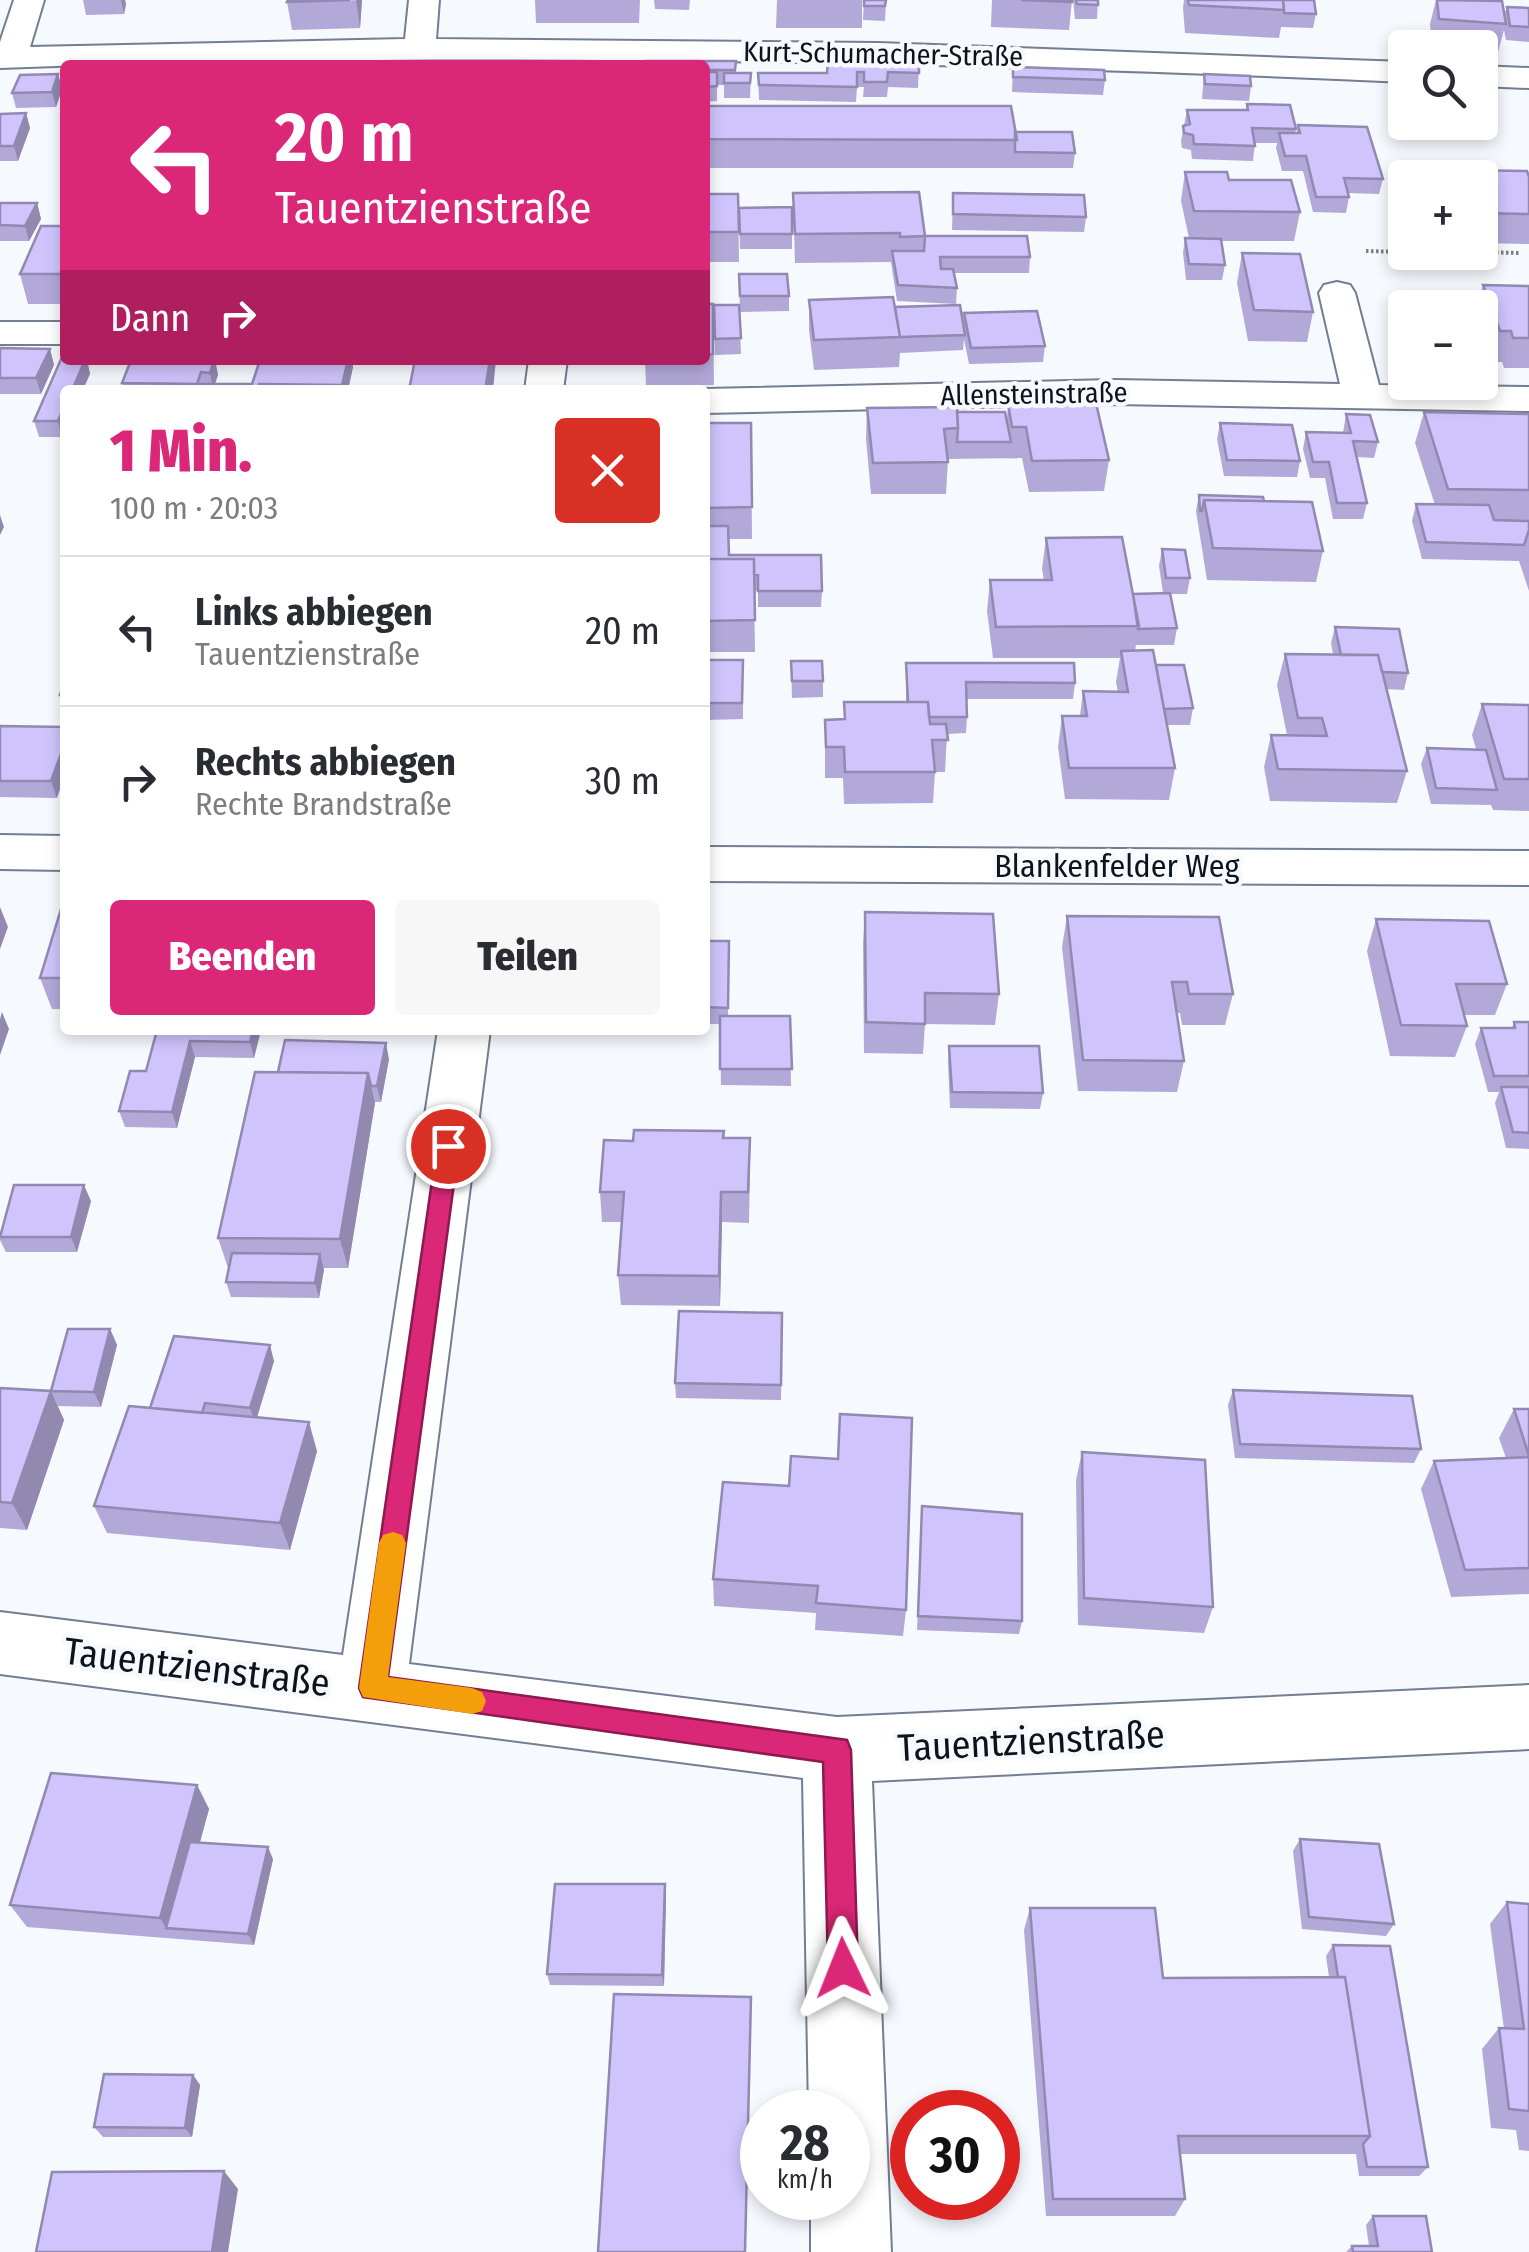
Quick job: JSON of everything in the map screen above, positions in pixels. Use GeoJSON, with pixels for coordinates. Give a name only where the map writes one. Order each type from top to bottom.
{"type":"FeatureCollection","features":[{"type":"Feature","properties":{"kind":"street"},"geometry":{"type":"LineString","coordinates":[[5,58],[29,0]]}},
{"type":"Feature","properties":{"kind":"street"},"geometry":{"type":"LineString","coordinates":[[420,49],[424,0]]}},
{"type":"Feature","properties":{"kind":"street","name":"Kurt-Schumacher-Straße"},"geometry":{"type":"LineString","coordinates":[[5,58],[420,49],[581,57],[1093,58],[1388,71]]}},
{"type":"Feature","properties":{"kind":"street"},"geometry":{"type":"LineString","coordinates":[[1498,77],[1529,78]]}},
{"type":"Feature","properties":{"kind":"street"},"geometry":{"type":"LineString","coordinates":[[1337,294],[1362,395]]}},
{"type":"Feature","properties":{"kind":"street"},"geometry":{"type":"LineString","coordinates":[[0,332],[60,333]]}},
{"type":"Feature","properties":{"kind":"street","name":"Allensteinstraße"},"geometry":{"type":"LineString","coordinates":[[710,401],[1114,392],[1529,399]]}},
{"type":"Feature","properties":{"kind":"street"},"geometry":{"type":"LineString","coordinates":[[0,852],[60,853]]}},
{"type":"Feature","properties":{"kind":"street","name":"Blankenfelder Weg"},"geometry":{"type":"LineString","coordinates":[[710,864],[1529,868]]}},
{"type":"Feature","properties":{"kind":"street"},"geometry":{"type":"LineString","coordinates":[[372,1688],[463,1035]]}},
{"type":"Feature","properties":{"kind":"street","name":"Tauentzienstraße"},"geometry":{"type":"LineString","coordinates":[[0,1643],[837,1750],[1529,1717]]}},
{"type":"Feature","properties":{"kind":"street"},"geometry":{"type":"LineString","coordinates":[[837,1750],[846,2090]]}},
{"type":"Feature","properties":{"kind":"street"},"geometry":{"type":"LineString","coordinates":[[850,2220],[851,2252]]}},
{"type":"Feature","properties":{"kind":"path"},"geometry":{"type":"LineString","coordinates":[[1360,251],[1388,252]]}},
{"type":"Feature","properties":{"kind":"path"},"geometry":{"type":"LineString","coordinates":[[1498,253],[1520,253]]}},
{"type":"Feature","properties":{"kind":"building"},"geometry":{"type":"Polygon","coordinates":[[[864,0],[886,0],[885,6],[864,6],[864,0]]]}},
{"type":"Feature","properties":{"kind":"building"},"geometry":{"type":"Polygon","coordinates":[[[1076,0],[1098,0],[1098,5],[1077,4],[1076,0]]]}},
{"type":"Feature","properties":{"kind":"building"},"geometry":{"type":"Polygon","coordinates":[[[1188,0],[1283,0],[1284,10],[1189,5],[1188,0]]]}},
{"type":"Feature","properties":{"kind":"building"},"geometry":{"type":"Polygon","coordinates":[[[1283,0],[1314,0],[1316,14],[1284,13],[1283,0]]]}},
{"type":"Feature","properties":{"kind":"building"},"geometry":{"type":"Polygon","coordinates":[[[1437,0],[1502,1],[1506,24],[1439,19],[1437,0]]]}},
{"type":"Feature","properties":{"kind":"building"},"geometry":{"type":"Polygon","coordinates":[[[1507,7],[1529,8],[1529,27],[1510,26],[1507,7]]]}},
{"type":"Feature","properties":{"kind":"building"},"geometry":{"type":"Polygon","coordinates":[[[710,61],[736,61],[735,70],[710,70],[710,61]]]}},
{"type":"Feature","properties":{"kind":"building"},"geometry":{"type":"Polygon","coordinates":[[[828,61],[919,63],[919,73],[888,72],[887,82],[864,82],[864,72],[857,72],[857,87],[759,85],[758,73],[827,73],[828,61]]]}},
{"type":"Feature","properties":{"kind":"building"},"geometry":{"type":"Polygon","coordinates":[[[1013,67],[1104,70],[1105,80],[1013,77],[1013,67]]]}},
{"type":"Feature","properties":{"kind":"building"},"geometry":{"type":"Polygon","coordinates":[[[710,72],[717,72],[717,86],[710,87],[710,72]]]}},
{"type":"Feature","properties":{"kind":"building"},"geometry":{"type":"Polygon","coordinates":[[[724,73],[751,73],[750,83],[724,83],[724,73]]]}},
{"type":"Feature","properties":{"kind":"building"},"geometry":{"type":"Polygon","coordinates":[[[58,74],[52,92],[12,93],[20,75],[58,74]]]}},
{"type":"Feature","properties":{"kind":"building"},"geometry":{"type":"Polygon","coordinates":[[[1204,74],[1250,76],[1251,86],[1205,84],[1204,74]]]}},
{"type":"Feature","properties":{"kind":"building"},"geometry":{"type":"Polygon","coordinates":[[[1247,104],[1290,105],[1296,129],[1252,128],[1255,146],[1194,144],[1193,135],[1184,133],[1183,126],[1190,124],[1187,110],[1248,110],[1247,104]]]}},
{"type":"Feature","properties":{"kind":"building"},"geometry":{"type":"Polygon","coordinates":[[[710,106],[1011,106],[1017,140],[710,139],[710,106]]]}},
{"type":"Feature","properties":{"kind":"building"},"geometry":{"type":"Polygon","coordinates":[[[26,113],[14,146],[0,146],[0,114],[26,113]]]}},
{"type":"Feature","properties":{"kind":"building"},"geometry":{"type":"Polygon","coordinates":[[[1298,125],[1367,127],[1383,179],[1344,178],[1349,197],[1316,197],[1306,156],[1285,156],[1279,133],[1300,133],[1298,125]]]}},
{"type":"Feature","properties":{"kind":"building"},"geometry":{"type":"Polygon","coordinates":[[[1015,132],[1072,132],[1075,153],[1015,152],[1015,132]]]}},
{"type":"Feature","properties":{"kind":"building"},"geometry":{"type":"Polygon","coordinates":[[[1498,171],[1527,171],[1529,214],[1498,213],[1498,171]]]}},
{"type":"Feature","properties":{"kind":"building"},"geometry":{"type":"Polygon","coordinates":[[[1185,172],[1227,172],[1229,180],[1291,180],[1300,212],[1194,211],[1185,172]]]}},
{"type":"Feature","properties":{"kind":"building"},"geometry":{"type":"Polygon","coordinates":[[[919,192],[925,236],[795,234],[793,193],[919,192]]]}},
{"type":"Feature","properties":{"kind":"building"},"geometry":{"type":"Polygon","coordinates":[[[953,193],[1084,195],[1086,217],[953,214],[953,193]]]}},
{"type":"Feature","properties":{"kind":"building"},"geometry":{"type":"Polygon","coordinates":[[[710,194],[738,194],[739,232],[710,232],[710,194]]]}},
{"type":"Feature","properties":{"kind":"building"},"geometry":{"type":"Polygon","coordinates":[[[0,203],[37,203],[25,226],[0,225],[0,203]]]}},
{"type":"Feature","properties":{"kind":"building"},"geometry":{"type":"Polygon","coordinates":[[[792,207],[792,234],[740,234],[739,208],[792,207]]]}},
{"type":"Feature","properties":{"kind":"building"},"geometry":{"type":"Polygon","coordinates":[[[41,226],[60,226],[60,274],[20,274],[41,226]]]}},
{"type":"Feature","properties":{"kind":"building"},"geometry":{"type":"Polygon","coordinates":[[[925,236],[1027,236],[1030,257],[940,257],[941,269],[953,269],[957,288],[898,285],[892,251],[924,251],[925,236]]]}},
{"type":"Feature","properties":{"kind":"building"},"geometry":{"type":"Polygon","coordinates":[[[1185,238],[1221,239],[1225,265],[1189,264],[1185,238]]]}},
{"type":"Feature","properties":{"kind":"building"},"geometry":{"type":"Polygon","coordinates":[[[1242,253],[1300,254],[1313,312],[1254,310],[1242,253]]]}},
{"type":"Feature","properties":{"kind":"building"},"geometry":{"type":"Polygon","coordinates":[[[739,274],[787,274],[789,296],[740,296],[739,274]]]}},
{"type":"Feature","properties":{"kind":"building"},"geometry":{"type":"Polygon","coordinates":[[[1483,285],[1529,286],[1529,338],[1513,338],[1511,331],[1500,331],[1498,290],[1485,290],[1483,285]]]}},
{"type":"Feature","properties":{"kind":"building"},"geometry":{"type":"Polygon","coordinates":[[[893,297],[900,337],[814,340],[809,300],[893,297]]]}},
{"type":"Feature","properties":{"kind":"building"},"geometry":{"type":"Polygon","coordinates":[[[710,304],[713,304],[710,354],[710,304]]]}},
{"type":"Feature","properties":{"kind":"building"},"geometry":{"type":"Polygon","coordinates":[[[714,305],[739,305],[741,338],[715,339],[714,305]]]}},
{"type":"Feature","properties":{"kind":"building"},"geometry":{"type":"Polygon","coordinates":[[[960,305],[965,335],[900,337],[895,307],[960,305]]]}},
{"type":"Feature","properties":{"kind":"building"},"geometry":{"type":"Polygon","coordinates":[[[1037,311],[1045,346],[971,348],[964,313],[1037,311]]]}},
{"type":"Feature","properties":{"kind":"building"},"geometry":{"type":"Polygon","coordinates":[[[0,348],[50,349],[36,378],[0,378],[0,348]]]}},
{"type":"Feature","properties":{"kind":"building"},"geometry":{"type":"Polygon","coordinates":[[[60,362],[60,365],[83,365],[74,385],[60,385],[58,421],[34,421],[60,362]]]}},
{"type":"Feature","properties":{"kind":"building"},"geometry":{"type":"Polygon","coordinates":[[[129,365],[212,365],[210,373],[201,372],[197,384],[122,383],[129,365]]]}},
{"type":"Feature","properties":{"kind":"building"},"geometry":{"type":"Polygon","coordinates":[[[258,365],[347,365],[342,385],[196,385],[252,384],[258,365]]]}},
{"type":"Feature","properties":{"kind":"building"},"geometry":{"type":"Polygon","coordinates":[[[414,365],[489,365],[486,385],[410,385],[414,365]]]}},
{"type":"Feature","properties":{"kind":"building"},"geometry":{"type":"Polygon","coordinates":[[[1096,403],[1109,460],[1032,461],[1026,427],[1012,427],[1008,404],[1096,403]]]}},
{"type":"Feature","properties":{"kind":"building"},"geometry":{"type":"Polygon","coordinates":[[[957,407],[958,428],[944,429],[948,462],[873,463],[867,408],[957,407]]]}},
{"type":"Feature","properties":{"kind":"building"},"geometry":{"type":"Polygon","coordinates":[[[957,412],[1005,412],[1011,442],[957,442],[957,412]]]}},
{"type":"Feature","properties":{"kind":"building"},"geometry":{"type":"Polygon","coordinates":[[[1424,412],[1529,414],[1529,490],[1448,489],[1424,412]]]}},
{"type":"Feature","properties":{"kind":"building"},"geometry":{"type":"Polygon","coordinates":[[[1346,414],[1370,415],[1378,442],[1353,441],[1367,503],[1337,503],[1329,462],[1313,462],[1306,432],[1351,433],[1346,414]]]}},
{"type":"Feature","properties":{"kind":"building"},"geometry":{"type":"Polygon","coordinates":[[[710,423],[751,423],[752,507],[710,508],[710,423]]]}},
{"type":"Feature","properties":{"kind":"building"},"geometry":{"type":"Polygon","coordinates":[[[1220,423],[1292,425],[1300,461],[1227,460],[1220,423]]]}},
{"type":"Feature","properties":{"kind":"building"},"geometry":{"type":"Polygon","coordinates":[[[1199,495],[1263,497],[1264,501],[1204,500],[1200,511],[1199,495]]]}},
{"type":"Feature","properties":{"kind":"building"},"geometry":{"type":"Polygon","coordinates":[[[1204,500],[1312,502],[1323,551],[1213,548],[1204,500]]]}},
{"type":"Feature","properties":{"kind":"building"},"geometry":{"type":"Polygon","coordinates":[[[1416,504],[1489,505],[1494,520],[1529,521],[1529,530],[1524,545],[1426,542],[1416,504]]]}},
{"type":"Feature","properties":{"kind":"building"},"geometry":{"type":"Polygon","coordinates":[[[710,526],[728,526],[729,555],[821,555],[822,591],[758,591],[754,559],[710,559],[710,526]]]}},
{"type":"Feature","properties":{"kind":"building"},"geometry":{"type":"Polygon","coordinates":[[[1122,537],[1139,626],[996,627],[990,580],[1052,580],[1046,538],[1122,537]]]}},
{"type":"Feature","properties":{"kind":"building"},"geometry":{"type":"Polygon","coordinates":[[[1162,549],[1185,550],[1190,578],[1166,578],[1162,549]]]}},
{"type":"Feature","properties":{"kind":"building"},"geometry":{"type":"Polygon","coordinates":[[[710,559],[754,559],[755,620],[710,621],[710,559]]]}},
{"type":"Feature","properties":{"kind":"building"},"geometry":{"type":"Polygon","coordinates":[[[1170,593],[1177,628],[1138,629],[1133,594],[1170,593]]]}},
{"type":"Feature","properties":{"kind":"building"},"geometry":{"type":"Polygon","coordinates":[[[1335,627],[1399,629],[1408,673],[1382,672],[1378,655],[1341,655],[1335,627]]]}},
{"type":"Feature","properties":{"kind":"building"},"geometry":{"type":"Polygon","coordinates":[[[1153,650],[1175,768],[1069,768],[1062,716],[1087,716],[1083,691],[1128,692],[1121,651],[1153,650]]]}},
{"type":"Feature","properties":{"kind":"building"},"geometry":{"type":"Polygon","coordinates":[[[1285,654],[1378,655],[1407,771],[1278,769],[1271,735],[1327,736],[1322,718],[1298,718],[1285,654]]]}},
{"type":"Feature","properties":{"kind":"building"},"geometry":{"type":"Polygon","coordinates":[[[710,660],[743,660],[742,703],[710,703],[710,660]]]}},
{"type":"Feature","properties":{"kind":"building"},"geometry":{"type":"Polygon","coordinates":[[[791,661],[822,661],[823,681],[792,681],[791,661]]]}},
{"type":"Feature","properties":{"kind":"building"},"geometry":{"type":"Polygon","coordinates":[[[906,663],[1074,663],[1075,683],[966,682],[967,717],[929,717],[928,702],[908,702],[906,663]]]}},
{"type":"Feature","properties":{"kind":"building"},"geometry":{"type":"Polygon","coordinates":[[[1156,665],[1184,665],[1193,708],[1164,709],[1156,665]]]}},
{"type":"Feature","properties":{"kind":"building"},"geometry":{"type":"Polygon","coordinates":[[[844,702],[928,702],[930,724],[946,724],[948,740],[932,740],[935,772],[845,772],[844,747],[826,747],[825,720],[845,719],[844,702]]]}},
{"type":"Feature","properties":{"kind":"building"},"geometry":{"type":"Polygon","coordinates":[[[1482,704],[1529,705],[1529,779],[1504,779],[1482,704]]]}},
{"type":"Feature","properties":{"kind":"building"},"geometry":{"type":"Polygon","coordinates":[[[0,726],[60,727],[60,757],[51,781],[0,781],[0,726]]]}},
{"type":"Feature","properties":{"kind":"building"},"geometry":{"type":"Polygon","coordinates":[[[1427,748],[1486,750],[1497,790],[1436,788],[1427,748]]]}},
{"type":"Feature","properties":{"kind":"building"},"geometry":{"type":"Polygon","coordinates":[[[60,912],[60,978],[40,978],[60,912]]]}},
{"type":"Feature","properties":{"kind":"building"},"geometry":{"type":"Polygon","coordinates":[[[865,912],[993,914],[999,994],[925,993],[925,1024],[866,1022],[865,912]]]}},
{"type":"Feature","properties":{"kind":"building"},"geometry":{"type":"Polygon","coordinates":[[[1067,916],[1219,917],[1233,994],[1189,994],[1187,982],[1172,982],[1184,1061],[1083,1060],[1067,916]]]}},
{"type":"Feature","properties":{"kind":"building"},"geometry":{"type":"Polygon","coordinates":[[[1376,919],[1489,921],[1507,984],[1456,984],[1467,1026],[1401,1025],[1376,919]]]}},
{"type":"Feature","properties":{"kind":"building"},"geometry":{"type":"Polygon","coordinates":[[[710,941],[729,941],[728,1008],[710,1007],[710,941]]]}},
{"type":"Feature","properties":{"kind":"building"},"geometry":{"type":"Polygon","coordinates":[[[720,1016],[790,1016],[792,1069],[720,1069],[720,1016]]]}},
{"type":"Feature","properties":{"kind":"building"},"geometry":{"type":"Polygon","coordinates":[[[1514,1022],[1529,1022],[1529,1076],[1494,1076],[1481,1028],[1515,1028],[1514,1022]]]}},
{"type":"Feature","properties":{"kind":"building"},"geometry":{"type":"Polygon","coordinates":[[[156,1035],[252,1035],[250,1042],[190,1041],[172,1112],[119,1111],[130,1071],[146,1071],[156,1035]]]}},
{"type":"Feature","properties":{"kind":"building"},"geometry":{"type":"Polygon","coordinates":[[[285,1040],[386,1043],[377,1086],[371,1086],[368,1073],[278,1072],[285,1040]]]}},
{"type":"Feature","properties":{"kind":"building"},"geometry":{"type":"Polygon","coordinates":[[[949,1046],[1039,1046],[1043,1093],[952,1092],[949,1046]]]}},
{"type":"Feature","properties":{"kind":"building"},"geometry":{"type":"Polygon","coordinates":[[[255,1072],[368,1073],[340,1239],[218,1238],[255,1072]]]}},
{"type":"Feature","properties":{"kind":"building"},"geometry":{"type":"Polygon","coordinates":[[[1501,1087],[1529,1087],[1529,1133],[1513,1132],[1501,1087]]]}},
{"type":"Feature","properties":{"kind":"building"},"geometry":{"type":"Polygon","coordinates":[[[634,1130],[724,1131],[723,1138],[750,1138],[748,1192],[721,1192],[719,1276],[618,1275],[624,1192],[600,1192],[604,1140],[633,1141],[634,1130]]]}},
{"type":"Feature","properties":{"kind":"building"},"geometry":{"type":"Polygon","coordinates":[[[14,1185],[84,1185],[71,1237],[0,1237],[14,1185]]]}},
{"type":"Feature","properties":{"kind":"building"},"geometry":{"type":"Polygon","coordinates":[[[232,1253],[320,1254],[315,1283],[226,1282],[232,1253]]]}},
{"type":"Feature","properties":{"kind":"building"},"geometry":{"type":"Polygon","coordinates":[[[679,1311],[782,1313],[781,1385],[675,1383],[679,1311]]]}},
{"type":"Feature","properties":{"kind":"building"},"geometry":{"type":"Polygon","coordinates":[[[68,1329],[110,1329],[94,1392],[51,1391],[68,1329]]]}},
{"type":"Feature","properties":{"kind":"building"},"geometry":{"type":"Polygon","coordinates":[[[174,1336],[270,1345],[250,1408],[205,1403],[202,1413],[150,1408],[174,1336]]]}},
{"type":"Feature","properties":{"kind":"building"},"geometry":{"type":"Polygon","coordinates":[[[0,1388],[51,1391],[12,1503],[0,1502],[0,1388]]]}},
{"type":"Feature","properties":{"kind":"building"},"geometry":{"type":"Polygon","coordinates":[[[1233,1390],[1412,1396],[1421,1449],[1240,1444],[1233,1390]]]}},
{"type":"Feature","properties":{"kind":"building"},"geometry":{"type":"Polygon","coordinates":[[[129,1406],[309,1422],[280,1523],[94,1506],[129,1406]]]}},
{"type":"Feature","properties":{"kind":"building"},"geometry":{"type":"Polygon","coordinates":[[[1514,1409],[1529,1409],[1529,1456],[1514,1409]]]}},
{"type":"Feature","properties":{"kind":"building"},"geometry":{"type":"Polygon","coordinates":[[[840,1414],[912,1418],[906,1610],[816,1603],[818,1586],[713,1579],[723,1482],[789,1486],[791,1456],[838,1459],[840,1414]]]}},
{"type":"Feature","properties":{"kind":"building"},"geometry":{"type":"Polygon","coordinates":[[[1082,1452],[1205,1460],[1213,1607],[1084,1598],[1082,1452]]]}},
{"type":"Feature","properties":{"kind":"building"},"geometry":{"type":"Polygon","coordinates":[[[1529,1457],[1529,1568],[1465,1570],[1434,1461],[1529,1457]]]}},
{"type":"Feature","properties":{"kind":"building"},"geometry":{"type":"Polygon","coordinates":[[[922,1506],[1022,1514],[1022,1621],[918,1616],[922,1506]]]}},
{"type":"Feature","properties":{"kind":"building"},"geometry":{"type":"Polygon","coordinates":[[[51,1773],[197,1785],[160,1918],[10,1905],[51,1773]]]}},
{"type":"Feature","properties":{"kind":"building"},"geometry":{"type":"Polygon","coordinates":[[[1300,1839],[1379,1844],[1394,1924],[1309,1917],[1300,1839]]]}},
{"type":"Feature","properties":{"kind":"building"},"geometry":{"type":"Polygon","coordinates":[[[190,1842],[268,1847],[248,1934],[166,1928],[190,1842]]]}},
{"type":"Feature","properties":{"kind":"building"},"geometry":{"type":"Polygon","coordinates":[[[555,1884],[665,1884],[662,1975],[547,1974],[555,1884]]]}},
{"type":"Feature","properties":{"kind":"building"},"geometry":{"type":"Polygon","coordinates":[[[1507,1902],[1529,1904],[1529,2111],[1509,2109],[1499,2028],[1524,2029],[1507,1902]]]}},
{"type":"Feature","properties":{"kind":"building"},"geometry":{"type":"Polygon","coordinates":[[[1030,1908],[1155,1908],[1163,1978],[1345,1977],[1370,2136],[1178,2136],[1185,2199],[1053,2199],[1030,1908]]]}},
{"type":"Feature","properties":{"kind":"building"},"geometry":{"type":"Polygon","coordinates":[[[1333,1945],[1390,1946],[1428,2167],[1367,2167],[1363,2144],[1370,2136],[1345,1977],[1338,1977],[1333,1945]]]}},
{"type":"Feature","properties":{"kind":"building"},"geometry":{"type":"Polygon","coordinates":[[[614,1994],[751,1997],[749,2090],[740,2090],[740,2220],[746,2220],[745,2252],[598,2252],[614,1994]]]}},
{"type":"Feature","properties":{"kind":"building"},"geometry":{"type":"Polygon","coordinates":[[[104,2074],[193,2075],[185,2128],[94,2127],[104,2074]]]}},
{"type":"Feature","properties":{"kind":"building"},"geometry":{"type":"Polygon","coordinates":[[[224,2171],[212,2252],[36,2252],[52,2172],[224,2171]]]}},
{"type":"Feature","properties":{"kind":"building"},"geometry":{"type":"Polygon","coordinates":[[[1373,2216],[1426,2216],[1432,2252],[1353,2252],[1352,2246],[1378,2246],[1373,2216]]]}},
{"type":"Feature","properties":{"kind":"slow traffic"},"geometry":{"type":"LineString","coordinates":[[393,1543],[372,1688],[472,1701]]}},
{"type":"Feature","properties":{"kind":"route"},"geometry":{"type":"LineString","coordinates":[[448,1146],[372,1688],[837,1750],[843,1968]]}}]}
